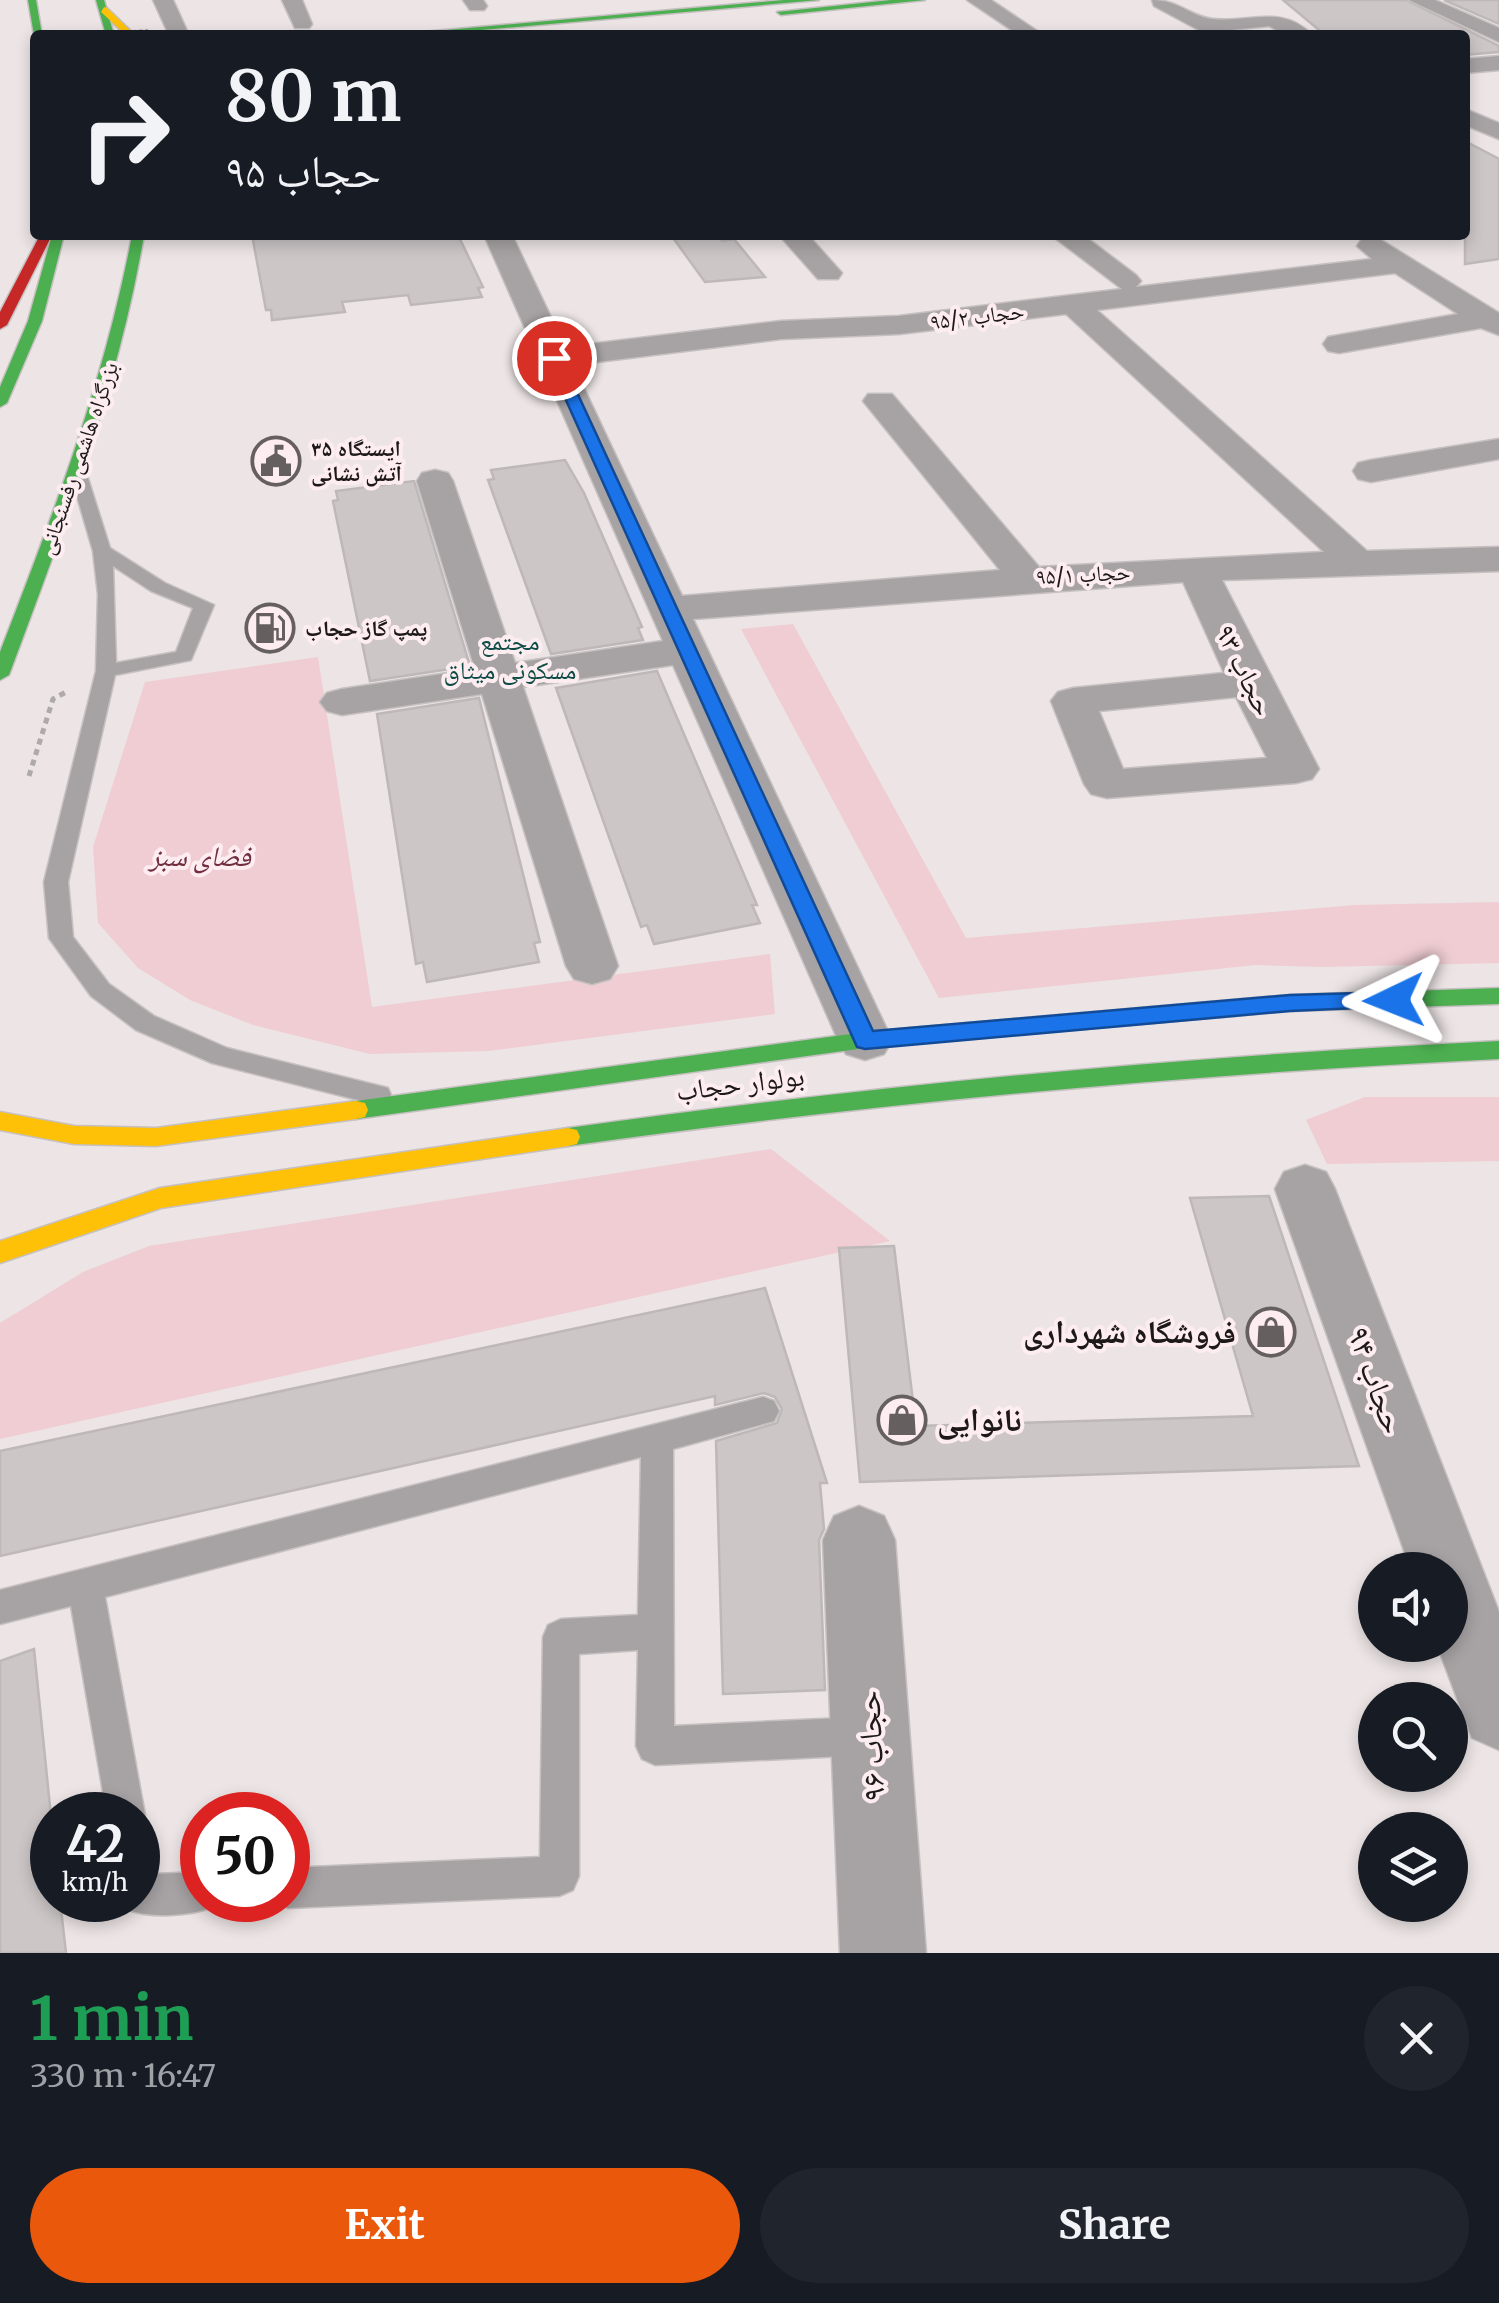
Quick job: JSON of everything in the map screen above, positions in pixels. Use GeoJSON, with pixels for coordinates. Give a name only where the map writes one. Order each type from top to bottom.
{"type":"FeatureCollection","features":[{"type":"Feature","properties":{"kind":"main road"},"geometry":{"type":"LineString","coordinates":[[32,0],[37,30]]}},
{"type":"Feature","properties":{"kind":"main road"},"geometry":{"type":"LineString","coordinates":[[457,30],[815,0]]}},
{"type":"Feature","properties":{"kind":"main road"},"geometry":{"type":"LineString","coordinates":[[572,30],[921,0]]}},
{"type":"Feature","properties":{"kind":"main road"},"geometry":{"type":"LineString","coordinates":[[102,5],[137,30]]}},
{"type":"Feature","properties":{"kind":"main road"},"geometry":{"type":"LineString","coordinates":[[102,5],[109,30]]}},
{"type":"Feature","properties":{"kind":"main road"},"geometry":{"type":"LineString","coordinates":[[386,12],[395,30]]}},
{"type":"Feature","properties":{"kind":"main road"},"geometry":{"type":"LineString","coordinates":[[0,325],[43,240]]}},
{"type":"Feature","properties":{"kind":"main road"},"geometry":{"type":"LineString","coordinates":[[0,403],[34,321],[57,240]]}},
{"type":"Feature","properties":{"kind":"main road","name":"بزرگراه هاشمی رفسنجانی"},"geometry":{"type":"LineString","coordinates":[[0,675],[77,469],[125,316],[137,240]]}},
{"type":"Feature","properties":{"kind":"main road","name":"بولوار حجاب"},"geometry":{"type":"LineString","coordinates":[[0,1122],[74,1135],[156,1137],[865,1040],[1290,1003],[1499,996]]}},
{"type":"Feature","properties":{"kind":"main road","name":"بولوار حجاب"},"geometry":{"type":"LineString","coordinates":[[0,1252],[160,1198],[746,1111],[1326,1057],[1499,1050]]}},
{"type":"Feature","properties":{"kind":"street"},"geometry":{"type":"LineString","coordinates":[[163,0],[177,30]]}},
{"type":"Feature","properties":{"kind":"street"},"geometry":{"type":"LineString","coordinates":[[292,0],[302,24]]}},
{"type":"Feature","properties":{"kind":"street"},"geometry":{"type":"LineString","coordinates":[[977,0],[1025,30]]}},
{"type":"Feature","properties":{"kind":"street"},"geometry":{"type":"LineString","coordinates":[[1161,2],[1216,30],[1272,20],[1292,30]]}},
{"type":"Feature","properties":{"kind":"street"},"geometry":{"type":"LineString","coordinates":[[1409,4],[1453,30]]}},
{"type":"Feature","properties":{"kind":"street"},"geometry":{"type":"LineString","coordinates":[[1409,4],[1499,36]]}},
{"type":"Feature","properties":{"kind":"street"},"geometry":{"type":"LineString","coordinates":[[1470,39],[1486,46],[1499,46]]}},
{"type":"Feature","properties":{"kind":"street"},"geometry":{"type":"LineString","coordinates":[[1470,65],[1499,62]]}},
{"type":"Feature","properties":{"kind":"street"},"geometry":{"type":"LineString","coordinates":[[1470,113],[1499,110]]}},
{"type":"Feature","properties":{"kind":"street"},"geometry":{"type":"LineString","coordinates":[[1470,117],[1499,132]]}},
{"type":"Feature","properties":{"kind":"street"},"geometry":{"type":"LineString","coordinates":[[500,240],[865,1040]]}},
{"type":"Feature","properties":{"kind":"street"},"geometry":{"type":"LineString","coordinates":[[798,240],[828,273]]}},
{"type":"Feature","properties":{"kind":"street"},"geometry":{"type":"LineString","coordinates":[[1072,240],[1126,281]]}},
{"type":"Feature","properties":{"kind":"street"},"geometry":{"type":"LineString","coordinates":[[1360,240],[1492,322]]}},
{"type":"Feature","properties":{"kind":"street","name":"حجاب ۹۵/۲"},"geometry":{"type":"LineString","coordinates":[[554,358],[782,330],[899,326],[1399,264]]}},
{"type":"Feature","properties":{"kind":"street"},"geometry":{"type":"LineString","coordinates":[[1437,288],[1484,282]]}},
{"type":"Feature","properties":{"kind":"street"},"geometry":{"type":"LineString","coordinates":[[1074,305],[1356,561]]}},
{"type":"Feature","properties":{"kind":"street"},"geometry":{"type":"LineString","coordinates":[[1338,344],[1492,322]]}},
{"type":"Feature","properties":{"kind":"street"},"geometry":{"type":"LineString","coordinates":[[880,401],[1026,577]]}},
{"type":"Feature","properties":{"kind":"street"},"geometry":{"type":"LineString","coordinates":[[1371,470],[1499,448]]}},
{"type":"Feature","properties":{"kind":"street"},"geometry":{"type":"LineString","coordinates":[[435,481],[592,966]]}},
{"type":"Feature","properties":{"kind":"street","name":"حجاب ۹۵/۱"},"geometry":{"type":"LineString","coordinates":[[668,609],[1026,577],[1356,561],[1499,559]]}},
{"type":"Feature","properties":{"kind":"street","name":"حجاب ۹۳"},"geometry":{"type":"LineString","coordinates":[[1197,568],[1250,683],[1296,769],[1107,784],[1073,701],[1250,683]]}},
{"type":"Feature","properties":{"kind":"street"},"geometry":{"type":"LineString","coordinates":[[342,702],[687,650]]}},
{"type":"Feature","properties":{"kind":"street","name":"حجاب ۹۴"},"geometry":{"type":"LineString","coordinates":[[1306,1189],[1440,1552]]}},
{"type":"Feature","properties":{"kind":"street","name":"حجاب ۹۶"},"geometry":{"type":"LineString","coordinates":[[859,1540],[883,1953]]}},
{"type":"Feature","properties":{"kind":"street"},"geometry":{"type":"LineString","coordinates":[[1468,1627],[1499,1711]]}},
{"type":"Feature","properties":{"kind":"lane"},"geometry":{"type":"LineString","coordinates":[[77,469],[102,551],[107,594],[106,671],[56,882],[61,938],[100,990],[144,1023],[222,1056],[412,1103]]}},
{"type":"Feature","properties":{"kind":"lane"},"geometry":{"type":"LineString","coordinates":[[102,551],[158,587],[204,605],[184,656],[106,671]]}},
{"type":"Feature","properties":{"kind":"lane"},"geometry":{"type":"LineString","coordinates":[[0,1607],[763,1412]]}},
{"type":"Feature","properties":{"kind":"lane"},"geometry":{"type":"LineString","coordinates":[[657,1438],[655,1746],[870,1736]]}},
{"type":"Feature","properties":{"kind":"lane"},"geometry":{"type":"LineString","coordinates":[[85,1585],[122,1792]]}},
{"type":"Feature","properties":{"kind":"lane"},"geometry":{"type":"LineString","coordinates":[[310,1887],[558,1876],[561,1637],[656,1632]]}},
{"type":"Feature","properties":{"kind":"path"},"geometry":{"type":"LineString","coordinates":[[28,776],[53,699]]}},
{"type":"Feature","properties":{"kind":"green space"},"geometry":{"type":"Polygon","coordinates":[[[793,624],[966,938],[1355,905],[1499,902],[1499,963],[1256,965],[939,998],[741,629],[793,624]]]}},
{"type":"Feature","properties":{"kind":"green space","name":"فضای سبز"},"geometry":{"type":"Polygon","coordinates":[[[318,657],[372,1007],[770,954],[775,1014],[488,1051],[370,1054],[253,1025],[190,1000],[138,968],[98,923],[93,847],[145,682],[318,657]]]}},
{"type":"Feature","properties":{"kind":"green space"},"geometry":{"type":"Polygon","coordinates":[[[1365,1097],[1499,1097],[1499,1161],[1327,1164],[1306,1120],[1365,1097]]]}},
{"type":"Feature","properties":{"kind":"green space"},"geometry":{"type":"Polygon","coordinates":[[[771,1149],[890,1241],[0,1439],[0,1323],[83,1272],[149,1246],[771,1149]]]}},
{"type":"Feature","properties":{"kind":"building"},"geometry":{"type":"Polygon","coordinates":[[[1283,0],[1406,0],[1467,30],[1319,30],[1283,0]]]}},
{"type":"Feature","properties":{"kind":"building"},"geometry":{"type":"Polygon","coordinates":[[[1444,0],[1499,0],[1499,24],[1444,0]]]}},
{"type":"Feature","properties":{"kind":"building"},"geometry":{"type":"Polygon","coordinates":[[[1470,32],[1499,46],[1499,52],[1470,55],[1470,32]]]}},
{"type":"Feature","properties":{"kind":"building"},"geometry":{"type":"Polygon","coordinates":[[[1470,144],[1499,159],[1499,259],[1465,264],[1465,240],[1470,240],[1470,144]]]}},
{"type":"Feature","properties":{"kind":"building"},"geometry":{"type":"Polygon","coordinates":[[[253,240],[460,240],[483,287],[478,288],[482,297],[411,305],[408,295],[342,302],[345,312],[272,320],[271,310],[266,310],[253,240]]]}},
{"type":"Feature","properties":{"kind":"building"},"geometry":{"type":"Polygon","coordinates":[[[675,240],[735,240],[765,277],[705,282],[675,240]]]}},
{"type":"Feature","properties":{"kind":"building"},"geometry":{"type":"Polygon","coordinates":[[[565,460],[584,493],[642,627],[638,628],[643,640],[551,654],[488,480],[494,479],[491,470],[565,460]]]}},
{"type":"Feature","properties":{"kind":"building"},"geometry":{"type":"Polygon","coordinates":[[[414,481],[470,666],[370,681],[333,501],[338,500],[336,491],[414,481]]]}},
{"type":"Feature","properties":{"kind":"building"},"geometry":{"type":"Polygon","coordinates":[[[657,671],[757,905],[752,905],[760,923],[654,944],[647,925],[641,927],[556,688],[657,671]]]}},
{"type":"Feature","properties":{"kind":"building"},"geometry":{"type":"Polygon","coordinates":[[[479,698],[540,942],[534,943],[539,962],[427,982],[423,962],[416,964],[377,714],[479,698]]]}},
{"type":"Feature","properties":{"kind":"building","name":"فروشگاه شهرداری"},"geometry":{"type":"Polygon","coordinates":[[[1269,1196],[1359,1466],[860,1482],[839,1248],[894,1246],[916,1426],[1253,1416],[1190,1198],[1269,1196]]]}},
{"type":"Feature","properties":{"kind":"building"},"geometry":{"type":"Polygon","coordinates":[[[765,1288],[827,1483],[820,1483],[824,1529],[819,1540],[825,1690],[723,1694],[716,1441],[777,1423],[782,1409],[775,1397],[764,1393],[715,1405],[715,1396],[0,1556],[0,1451],[765,1288]]]}},
{"type":"Feature","properties":{"kind":"building"},"geometry":{"type":"Polygon","coordinates":[[[34,1649],[49,1792],[30,1792],[30,1922],[62,1922],[66,1953],[0,1953],[0,1661],[34,1649]]]}},
{"type":"Feature","properties":{"kind":"traffic: fast"},"geometry":{"type":"LineString","coordinates":[[32,0],[37,30]]}},
{"type":"Feature","properties":{"kind":"traffic: fast"},"geometry":{"type":"LineString","coordinates":[[100,0],[109,30]]}},
{"type":"Feature","properties":{"kind":"traffic: fast"},"geometry":{"type":"LineString","coordinates":[[454,30],[815,0]]}},
{"type":"Feature","properties":{"kind":"traffic: fast"},"geometry":{"type":"LineString","coordinates":[[781,12],[921,0]]}},
{"type":"Feature","properties":{"kind":"traffic: fast"},"geometry":{"type":"LineString","coordinates":[[0,403],[35,321],[57,240]]}},
{"type":"Feature","properties":{"kind":"traffic: fast"},"geometry":{"type":"LineString","coordinates":[[0,675],[99,404],[137,240]]}},
{"type":"Feature","properties":{"kind":"traffic: fast"},"geometry":{"type":"LineString","coordinates":[[356,1110],[865,1040],[1290,1003],[1499,996]]}},
{"type":"Feature","properties":{"kind":"traffic: fast"},"geometry":{"type":"LineString","coordinates":[[568,1137],[799,1106],[1032,1082],[1499,1050]]}},
{"type":"Feature","properties":{"kind":"traffic: slow"},"geometry":{"type":"LineString","coordinates":[[104,10],[126,30]]}},
{"type":"Feature","properties":{"kind":"traffic: slow"},"geometry":{"type":"LineString","coordinates":[[0,1121],[74,1135],[156,1137],[356,1110]]}},
{"type":"Feature","properties":{"kind":"traffic: slow"},"geometry":{"type":"LineString","coordinates":[[0,1252],[160,1198],[568,1137]]}},
{"type":"Feature","properties":{"kind":"traffic: jam"},"geometry":{"type":"LineString","coordinates":[[0,325],[43,240]]}},
{"type":"Feature","properties":{"kind":"place","name":"ایستگاه ۳۵ آتش نشانی"},"geometry":{"type":"Point","coordinates":[276,461]}},
{"type":"Feature","properties":{"kind":"place","name":"پمپ گاز حجاب"},"geometry":{"type":"Point","coordinates":[270,628]}},
{"type":"Feature","properties":{"kind":"place","name":"فروشگاه شهرداری"},"geometry":{"type":"Point","coordinates":[1271,1332]}},
{"type":"Feature","properties":{"kind":"place","name":"نانوایی"},"geometry":{"type":"Point","coordinates":[902,1420]}},
{"type":"Feature","properties":{"kind":"district","name":"مجتمع مسکونی میثاق"},"geometry":{"type":"Point","coordinates":[510,656]}},
{"type":"Feature","properties":{"kind":"route"},"geometry":{"type":"LineString","coordinates":[[554,358],[865,1040],[1290,1003],[1394,1000]]}}]}
